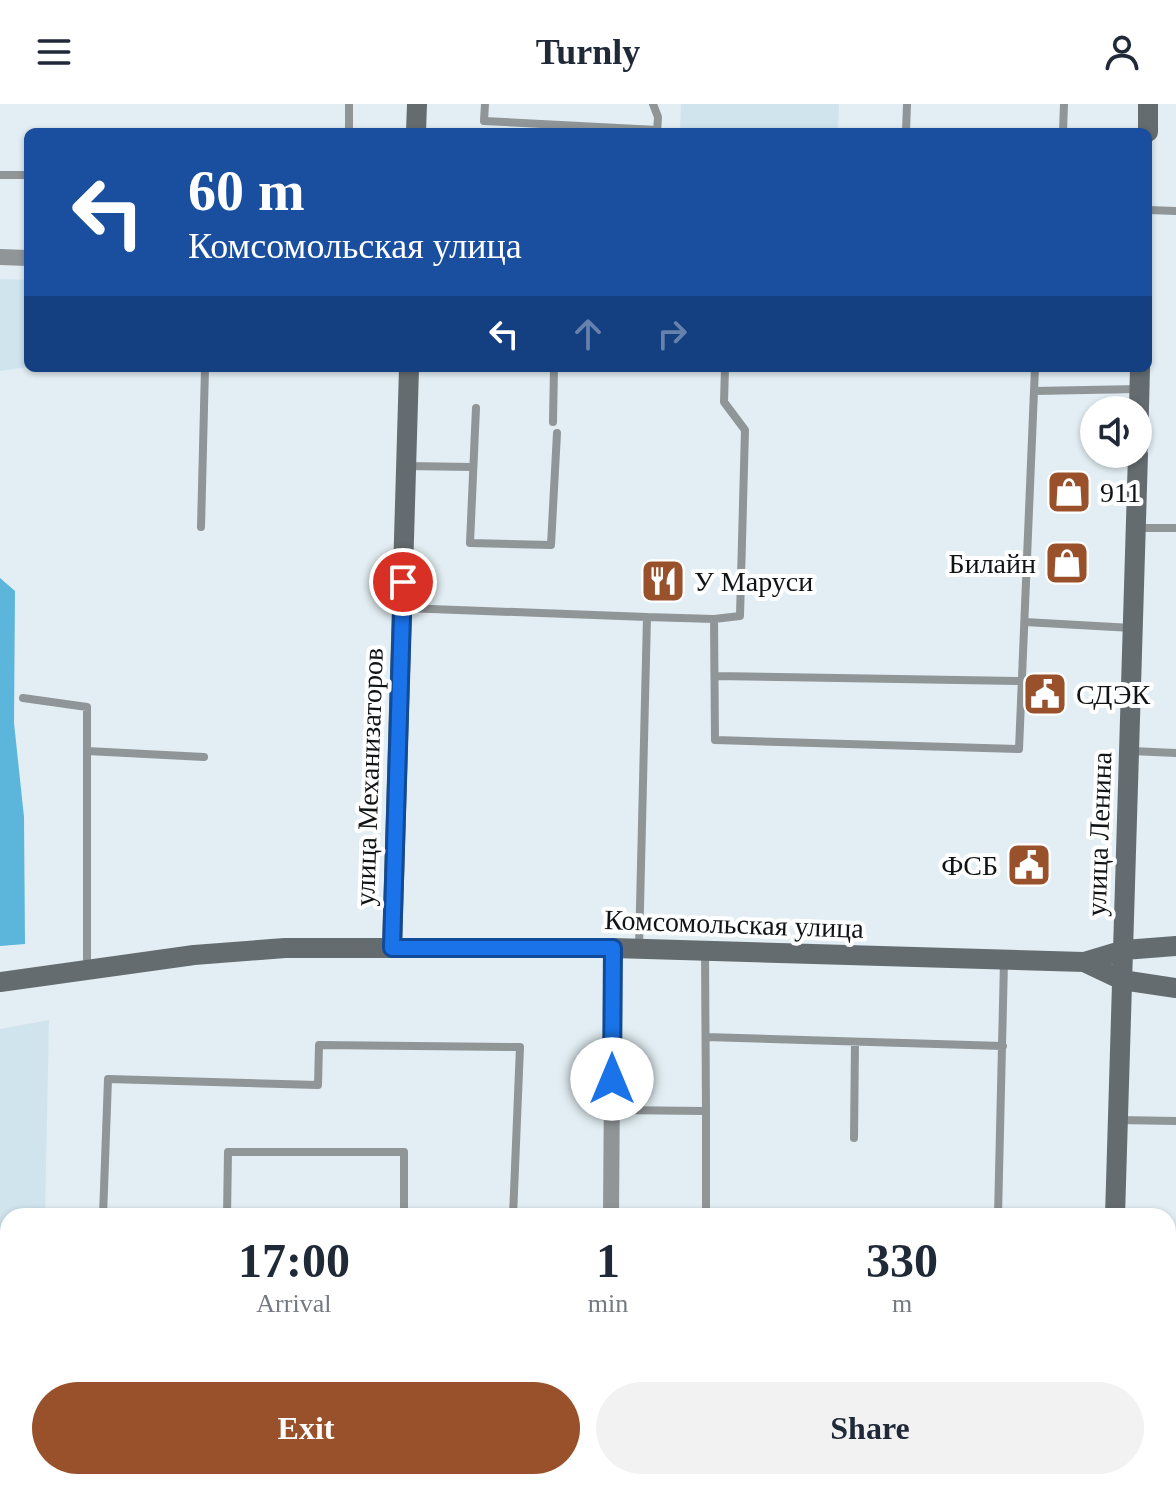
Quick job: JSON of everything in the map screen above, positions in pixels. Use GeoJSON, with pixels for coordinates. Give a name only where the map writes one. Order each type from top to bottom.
{"type":"FeatureCollection","features":[{"type":"Feature","properties":{"kind":"main road"},"geometry":{"type":"LineString","coordinates":[[416,128],[417,104]]}},
{"type":"Feature","properties":{"kind":"main road"},"geometry":{"type":"LineString","coordinates":[[1148,104],[1148,128]]}},
{"type":"Feature","properties":{"kind":"main road","name":"улица Механизаторов"},"geometry":{"type":"LineString","coordinates":[[392,948],[409,372]]}},
{"type":"Feature","properties":{"kind":"main road"},"geometry":{"type":"LineString","coordinates":[[1140,372],[1140,396]]}},
{"type":"Feature","properties":{"kind":"main road","name":"улица Ленина"},"geometry":{"type":"LineString","coordinates":[[1115,1208],[1138,468]]}},
{"type":"Feature","properties":{"kind":"main road","name":"Комсомольская улица"},"geometry":{"type":"LineString","coordinates":[[0,982],[87,968],[270,949],[613,948],[1084,962],[1124,950],[1176,946]]}},
{"type":"Feature","properties":{"kind":"main road","name":"Комсомольская улица"},"geometry":{"type":"LineString","coordinates":[[1084,962],[1122,980],[1176,988]]}},
{"type":"Feature","properties":{"kind":"street"},"geometry":{"type":"LineString","coordinates":[[0,257],[24,258]]}},
{"type":"Feature","properties":{"kind":"street"},"geometry":{"type":"LineString","coordinates":[[611,1208],[613,948]]}},
{"type":"Feature","properties":{"kind":"lane"},"geometry":{"type":"LineString","coordinates":[[349,104],[349,128]]}},
{"type":"Feature","properties":{"kind":"lane"},"geometry":{"type":"LineString","coordinates":[[485,104],[484,121],[605,128]]}},
{"type":"Feature","properties":{"kind":"lane"},"geometry":{"type":"LineString","coordinates":[[653,104],[658,117],[657,128]]}},
{"type":"Feature","properties":{"kind":"lane"},"geometry":{"type":"LineString","coordinates":[[906,128],[907,104]]}},
{"type":"Feature","properties":{"kind":"lane"},"geometry":{"type":"LineString","coordinates":[[1063,128],[1064,104]]}},
{"type":"Feature","properties":{"kind":"lane"},"geometry":{"type":"LineString","coordinates":[[0,175],[24,175]]}},
{"type":"Feature","properties":{"kind":"lane"},"geometry":{"type":"LineString","coordinates":[[1152,210],[1176,211]]}},
{"type":"Feature","properties":{"kind":"lane"},"geometry":{"type":"LineString","coordinates":[[201,527],[205,372]]}},
{"type":"Feature","properties":{"kind":"lane"},"geometry":{"type":"LineString","coordinates":[[553,422],[554,372]]}},
{"type":"Feature","properties":{"kind":"lane"},"geometry":{"type":"LineString","coordinates":[[402,608],[714,619],[740,616],[745,430],[724,402],[725,372]]}},
{"type":"Feature","properties":{"kind":"lane"},"geometry":{"type":"LineString","coordinates":[[714,619],[715,740],[1019,749],[1035,372]]}},
{"type":"Feature","properties":{"kind":"lane"},"geometry":{"type":"LineString","coordinates":[[1034,391],[1140,389]]}},
{"type":"Feature","properties":{"kind":"lane"},"geometry":{"type":"LineString","coordinates":[[476,408],[470,543],[551,545],[557,433]]}},
{"type":"Feature","properties":{"kind":"lane"},"geometry":{"type":"LineString","coordinates":[[406,466],[473,467]]}},
{"type":"Feature","properties":{"kind":"lane"},"geometry":{"type":"LineString","coordinates":[[1136,528],[1176,528]]}},
{"type":"Feature","properties":{"kind":"lane"},"geometry":{"type":"LineString","coordinates":[[639,949],[647,617]]}},
{"type":"Feature","properties":{"kind":"lane"},"geometry":{"type":"LineString","coordinates":[[1025,622],[1133,628]]}},
{"type":"Feature","properties":{"kind":"lane"},"geometry":{"type":"LineString","coordinates":[[715,676],[1023,681]]}},
{"type":"Feature","properties":{"kind":"lane"},"geometry":{"type":"LineString","coordinates":[[23,698],[87,707],[87,968]]}},
{"type":"Feature","properties":{"kind":"lane"},"geometry":{"type":"LineString","coordinates":[[87,751],[204,757]]}},
{"type":"Feature","properties":{"kind":"lane"},"geometry":{"type":"LineString","coordinates":[[1130,751],[1176,753]]}},
{"type":"Feature","properties":{"kind":"lane"},"geometry":{"type":"LineString","coordinates":[[705,951],[706,1208]]}},
{"type":"Feature","properties":{"kind":"lane"},"geometry":{"type":"LineString","coordinates":[[998,1208],[1004,960]]}},
{"type":"Feature","properties":{"kind":"lane"},"geometry":{"type":"LineString","coordinates":[[706,1037],[1003,1046]]}},
{"type":"Feature","properties":{"kind":"lane"},"geometry":{"type":"LineString","coordinates":[[854,1138],[855,1042]]}},
{"type":"Feature","properties":{"kind":"lane"},"geometry":{"type":"LineString","coordinates":[[103,1208],[108,1079],[318,1085],[319,1045],[520,1047],[513,1208]]}},
{"type":"Feature","properties":{"kind":"lane"},"geometry":{"type":"LineString","coordinates":[[612,1110],[706,1111]]}},
{"type":"Feature","properties":{"kind":"lane"},"geometry":{"type":"LineString","coordinates":[[1118,1120],[1176,1121]]}},
{"type":"Feature","properties":{"kind":"lane"},"geometry":{"type":"LineString","coordinates":[[227,1208],[228,1152],[404,1152],[402,1208]]}},
{"type":"Feature","properties":{"kind":"shaded area"},"geometry":{"type":"Polygon","coordinates":[[[681,104],[839,104],[838,128],[680,128],[681,104]]]}},
{"type":"Feature","properties":{"kind":"shaded area"},"geometry":{"type":"Polygon","coordinates":[[[0,279],[24,280],[24,368],[0,371],[0,279]]]}},
{"type":"Feature","properties":{"kind":"shaded area"},"geometry":{"type":"Polygon","coordinates":[[[0,578],[15,591],[14,723],[24,817],[25,944],[0,946],[0,578]]]}},
{"type":"Feature","properties":{"kind":"shaded area"},"geometry":{"type":"Polygon","coordinates":[[[49,1020],[45,1208],[0,1208],[0,1029],[49,1020]]]}},
{"type":"Feature","properties":{"kind":"place","name":"911"},"geometry":{"type":"Point","coordinates":[1069,492]}},
{"type":"Feature","properties":{"kind":"place","name":"Билайн"},"geometry":{"type":"Point","coordinates":[1067,563]}},
{"type":"Feature","properties":{"kind":"place","name":"У Маруси"},"geometry":{"type":"Point","coordinates":[663,581]}},
{"type":"Feature","properties":{"kind":"place","name":"СДЭК"},"geometry":{"type":"Point","coordinates":[1045,694]}},
{"type":"Feature","properties":{"kind":"place","name":"ФСБ"},"geometry":{"type":"Point","coordinates":[1029,865]}},
{"type":"Feature","properties":{"kind":"route"},"geometry":{"type":"LineString","coordinates":[[403,582],[392,948],[613,948],[612,1079]]}}]}
